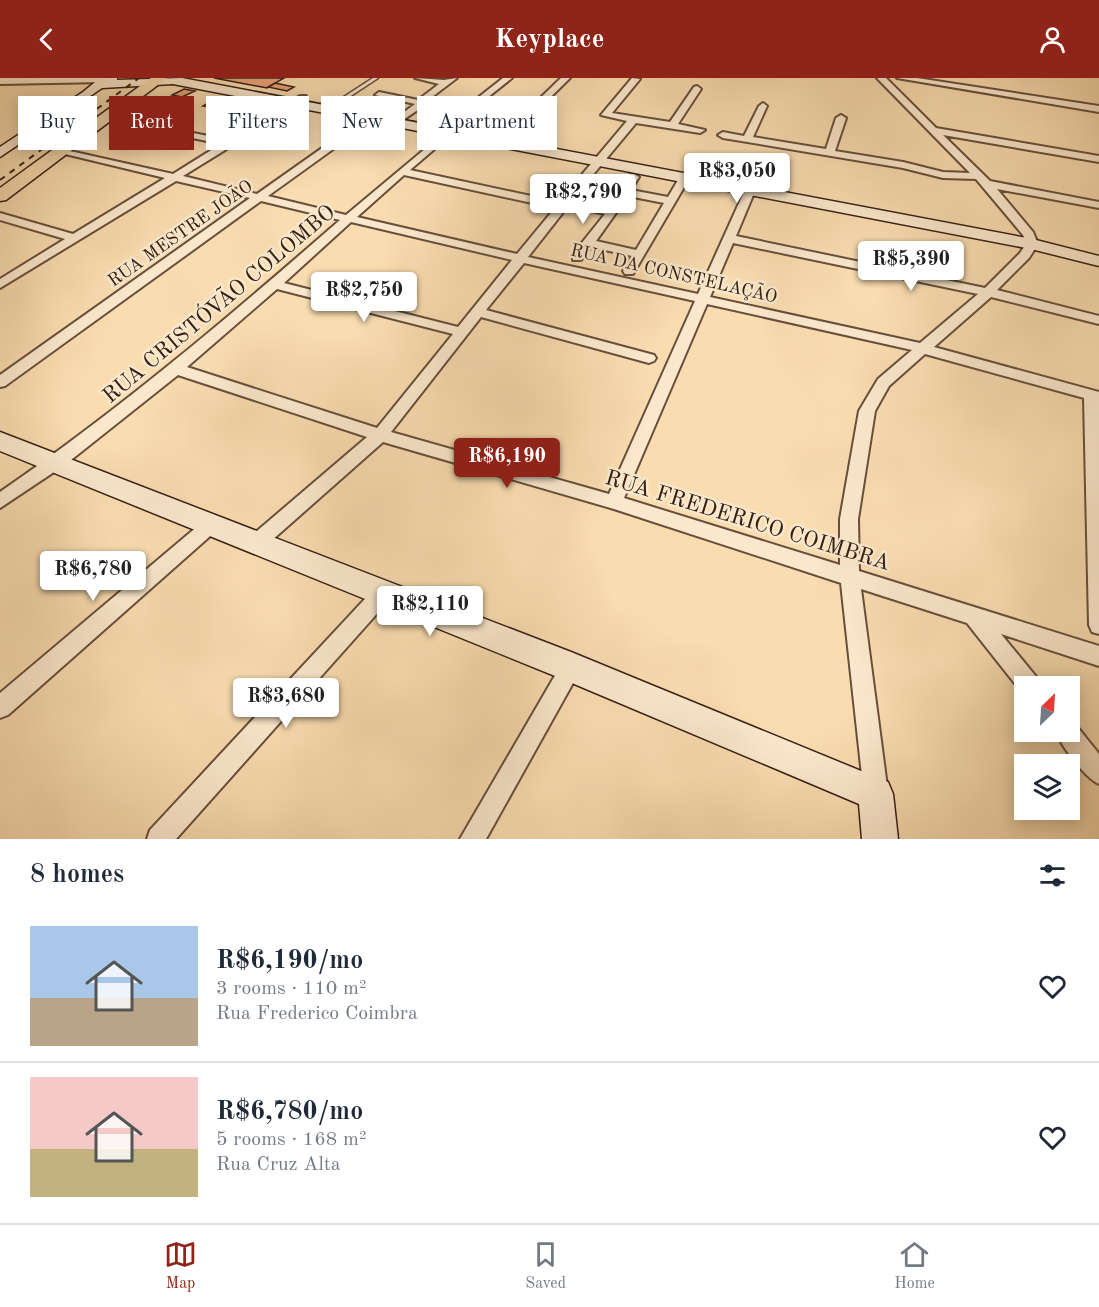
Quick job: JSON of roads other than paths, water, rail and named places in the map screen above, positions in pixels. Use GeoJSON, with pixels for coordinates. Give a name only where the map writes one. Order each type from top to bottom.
{"type":"FeatureCollection","features":[{"type":"Feature","properties":{"kind":"main road"},"geometry":{"type":"LineString","coordinates":[[0,153],[104,81],[123,78]]}},
{"type":"Feature","properties":{"kind":"main road"},"geometry":{"type":"LineString","coordinates":[[191,78],[276,96]]}},
{"type":"Feature","properties":{"kind":"main road"},"geometry":{"type":"LineString","coordinates":[[0,196],[158,80]]}},
{"type":"Feature","properties":{"kind":"main road"},"geometry":{"type":"LineString","coordinates":[[104,81],[172,80],[269,96]]}},
{"type":"Feature","properties":{"kind":"main road"},"geometry":{"type":"LineString","coordinates":[[557,148],[685,177],[752,185]]}},
{"type":"Feature","properties":{"kind":"main road"},"geometry":{"type":"LineString","coordinates":[[557,148],[1099,250]]}},
{"type":"Feature","properties":{"kind":"main road"},"geometry":{"type":"LineString","coordinates":[[1031,239],[1099,261]]}},
{"type":"Feature","properties":{"kind":"main road"},"geometry":{"type":"LineString","coordinates":[[0,441],[571,667],[876,794],[880,839]]}},
{"type":"Feature","properties":{"kind":"street"},"geometry":{"type":"LineString","coordinates":[[419,78],[449,80]]}},
{"type":"Feature","properties":{"kind":"street","name":"RUA CRISTÓVÃO COLOMBO"},"geometry":{"type":"LineString","coordinates":[[486,96],[508,78]]}},
{"type":"Feature","properties":{"kind":"street"},"geometry":{"type":"LineString","coordinates":[[547,96],[566,78]]}},
{"type":"Feature","properties":{"kind":"street"},"geometry":{"type":"LineString","coordinates":[[876,794],[850,577],[849,519],[867,411],[883,383],[988,292],[1025,255],[1031,239],[987,184],[881,78]]}},
{"type":"Feature","properties":{"kind":"street"},"geometry":{"type":"LineString","coordinates":[[901,78],[938,81],[1099,109]]}},
{"type":"Feature","properties":{"kind":"street"},"geometry":{"type":"LineString","coordinates":[[427,96],[449,80]]}},
{"type":"Feature","properties":{"kind":"street"},"geometry":{"type":"LineString","coordinates":[[636,80],[606,115],[700,130]]}},
{"type":"Feature","properties":{"kind":"street"},"geometry":{"type":"LineString","coordinates":[[4,83],[104,81]]}},
{"type":"Feature","properties":{"kind":"street"},"geometry":{"type":"LineString","coordinates":[[672,126],[697,89]]}},
{"type":"Feature","properties":{"kind":"street"},"geometry":{"type":"LineString","coordinates":[[379,95],[417,99]]}},
{"type":"Feature","properties":{"kind":"street"},"geometry":{"type":"LineString","coordinates":[[747,139],[763,106]]}},
{"type":"Feature","properties":{"kind":"street"},"geometry":{"type":"LineString","coordinates":[[107,117],[206,138]]}},
{"type":"Feature","properties":{"kind":"street"},"geometry":{"type":"LineString","coordinates":[[830,152],[841,118]]}},
{"type":"Feature","properties":{"kind":"street"},"geometry":{"type":"LineString","coordinates":[[256,543],[380,435],[519,259],[633,120]]}},
{"type":"Feature","properties":{"kind":"street"},"geometry":{"type":"LineString","coordinates":[[933,130],[1099,159]]}},
{"type":"Feature","properties":{"kind":"street"},"geometry":{"type":"LineString","coordinates":[[723,135],[903,165],[943,175],[978,176]]}},
{"type":"Feature","properties":{"kind":"street"},"geometry":{"type":"LineString","coordinates":[[0,284],[218,150]]}},
{"type":"Feature","properties":{"kind":"street","name":"RUA MESTRE JOÃO"},"geometry":{"type":"LineString","coordinates":[[0,382],[327,150]]}},
{"type":"Feature","properties":{"kind":"street","name":"RUA CRISTÓVÃO COLOMBO"},"geometry":{"type":"LineString","coordinates":[[0,501],[56,464],[174,368],[428,150]]}},
{"type":"Feature","properties":{"kind":"street","name":"RUA DA CONSTELAÇÃO"},"geometry":{"type":"LineString","coordinates":[[64,151],[519,259],[922,348],[1039,378],[1095,396]]}},
{"type":"Feature","properties":{"kind":"street"},"geometry":{"type":"LineString","coordinates":[[404,172],[612,212]]}},
{"type":"Feature","properties":{"kind":"street"},"geometry":{"type":"LineString","coordinates":[[577,257],[612,212],[634,177]]}},
{"type":"Feature","properties":{"kind":"street"},"geometry":{"type":"LineString","coordinates":[[629,271],[685,177]]}},
{"type":"Feature","properties":{"kind":"street"},"geometry":{"type":"LineString","coordinates":[[987,184],[1099,206]]}},
{"type":"Feature","properties":{"kind":"street"},"geometry":{"type":"LineString","coordinates":[[614,502],[752,185]]}},
{"type":"Feature","properties":{"kind":"street"},"geometry":{"type":"LineString","coordinates":[[625,192],[672,201]]}},
{"type":"Feature","properties":{"kind":"street"},"geometry":{"type":"LineString","coordinates":[[0,216],[74,238]]}},
{"type":"Feature","properties":{"kind":"street"},"geometry":{"type":"LineString","coordinates":[[728,238],[988,292],[1099,320]]}},
{"type":"Feature","properties":{"kind":"street"},"geometry":{"type":"LineString","coordinates":[[588,243],[639,254]]}},
{"type":"Feature","properties":{"kind":"street"},"geometry":{"type":"LineString","coordinates":[[274,284],[461,332]]}},
{"type":"Feature","properties":{"kind":"street"},"geometry":{"type":"LineString","coordinates":[[477,312],[650,358]]}},
{"type":"Feature","properties":{"kind":"street","name":"RUA FREDERICO COIMBRA"},"geometry":{"type":"LineString","coordinates":[[174,368],[380,435],[614,502],[1099,656]]}},
{"type":"Feature","properties":{"kind":"street"},"geometry":{"type":"LineString","coordinates":[[1095,396],[1099,625]]}},
{"type":"Feature","properties":{"kind":"street"},"geometry":{"type":"LineString","coordinates":[[0,707],[211,525]]}},
{"type":"Feature","properties":{"kind":"street"},"geometry":{"type":"LineString","coordinates":[[159,839],[383,593]]}},
{"type":"Feature","properties":{"kind":"street"},"geometry":{"type":"LineString","coordinates":[[972,614],[1021,676]]}},
{"type":"Feature","properties":{"kind":"street"},"geometry":{"type":"LineString","coordinates":[[472,839],[571,667]]}},
{"type":"Feature","properties":{"kind":"street"},"geometry":{"type":"LineString","coordinates":[[1074,742],[1099,772]]}},
{"type":"Feature","properties":{"kind":"lane"},"geometry":{"type":"LineString","coordinates":[[348,96],[376,78]]}},
{"type":"Feature","properties":{"kind":"railway"},"geometry":{"type":"LineString","coordinates":[[0,180],[139,78]]}}]}
